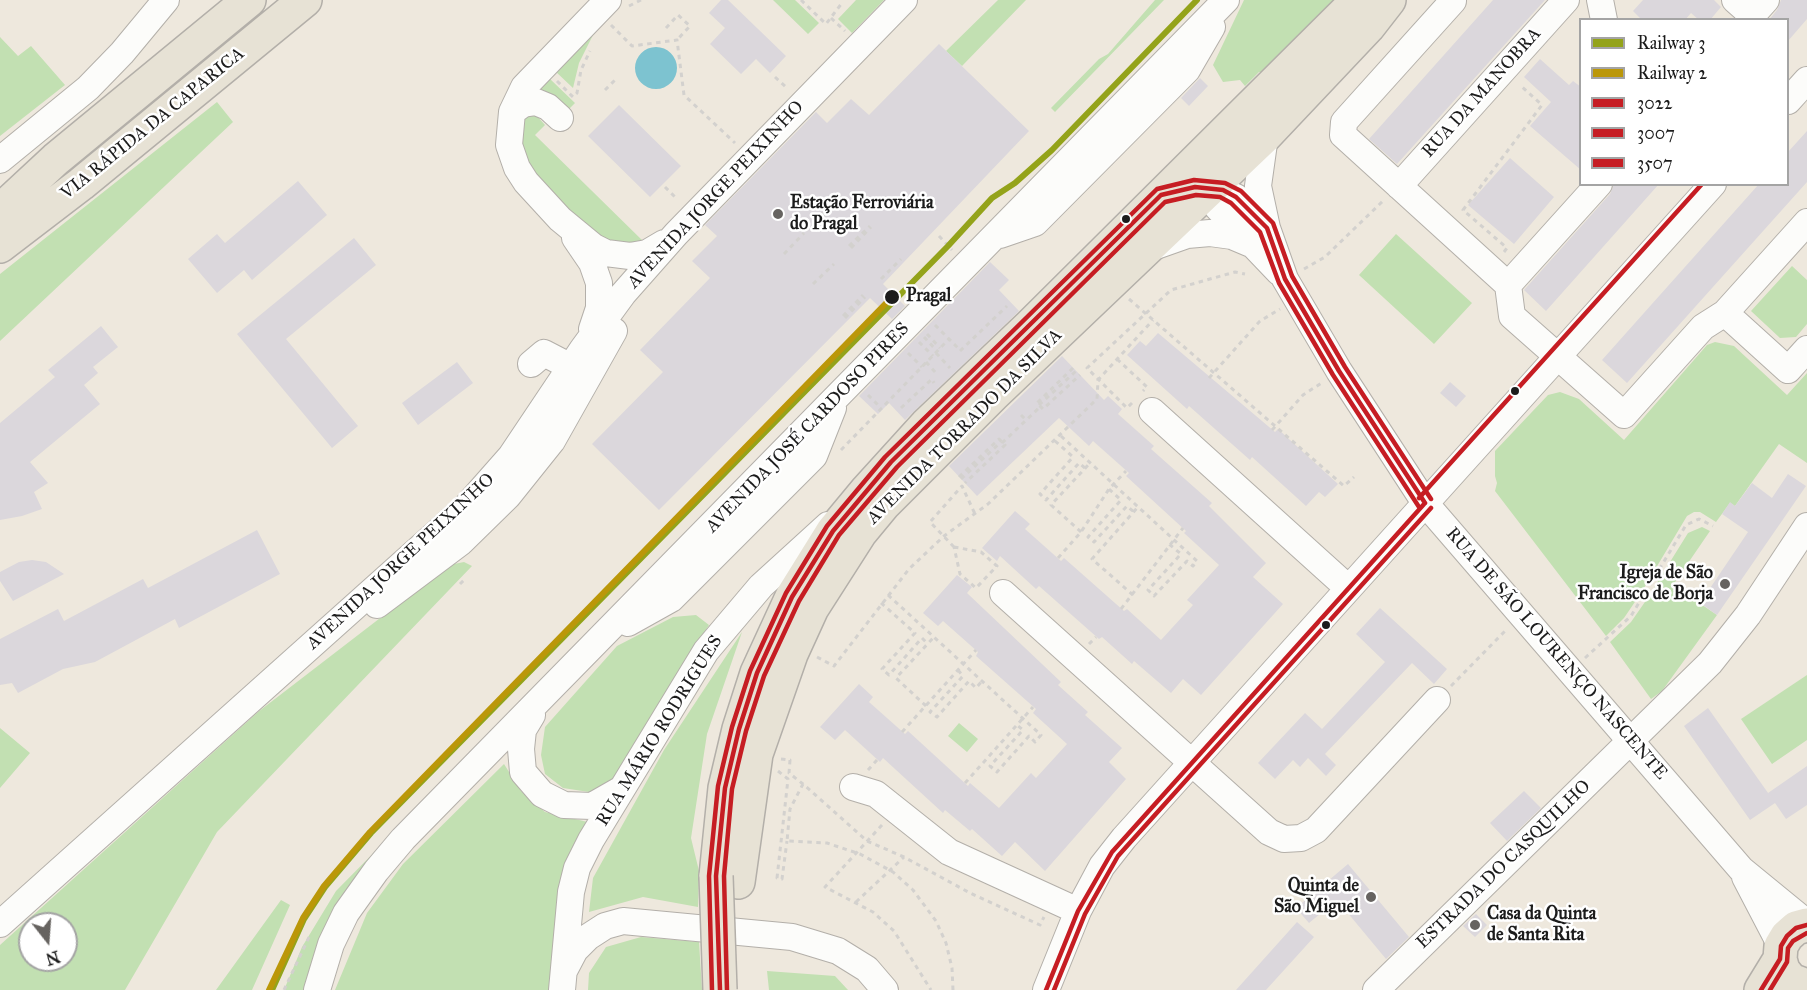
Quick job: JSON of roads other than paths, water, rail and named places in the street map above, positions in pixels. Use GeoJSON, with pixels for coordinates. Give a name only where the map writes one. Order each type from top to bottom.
{"type":"FeatureCollection","features":[{"type":"Feature","properties":{"kind":"main road","name":"VIA RÁPIDA DA CAPARICA"},"geometry":{"type":"LineString","coordinates":[[0,212],[56,159],[249,0]]}},
{"type":"Feature","properties":{"kind":"main road","name":"VIA RÁPIDA DA CAPARICA"},"geometry":{"type":"LineString","coordinates":[[0,246],[81,184],[305,0]]}},
{"type":"Feature","properties":{"kind":"main road","name":"AVENIDA TORRADO DA SILVA"},"geometry":{"type":"LineString","coordinates":[[720,990],[727,879],[725,788],[739,729],[757,673],[805,575],[833,531],[926,425],[1031,326],[1358,0]]}},
{"type":"Feature","properties":{"kind":"main road","name":"AVENIDA TORRADO DA SILVA"},"geometry":{"type":"LineString","coordinates":[[742,990],[727,879],[756,754],[791,654],[812,608],[838,564],[884,504],[908,479],[1265,136],[1368,27],[1389,0]]}},
{"type":"Feature","properties":{"kind":"main road"},"geometry":{"type":"LineString","coordinates":[[0,194],[56,159]]}},
{"type":"Feature","properties":{"kind":"main road"},"geometry":{"type":"LineString","coordinates":[[1761,990],[1787,936],[1796,928],[1807,924]]}},
{"type":"Feature","properties":{"kind":"main road"},"geometry":{"type":"LineString","coordinates":[[1780,953],[1783,970],[1801,987]]}},
{"type":"Feature","properties":{"kind":"street"},"geometry":{"type":"LineString","coordinates":[[0,160],[88,87],[122,53],[166,0]]}},
{"type":"Feature","properties":{"kind":"street"},"geometry":{"type":"LineString","coordinates":[[151,82],[236,0]]}},
{"type":"Feature","properties":{"kind":"street","name":"AVENIDA JORGE PEIXINHO"},"geometry":{"type":"LineString","coordinates":[[0,924],[486,486],[537,420],[576,358],[623,294],[676,234],[904,0]]}},
{"type":"Feature","properties":{"kind":"street","name":"AVENIDA JOSÉ CARDOSO PIRES"},"geometry":{"type":"LineString","coordinates":[[317,990],[338,928],[376,871],[403,839],[1227,0]]}},
{"type":"Feature","properties":{"kind":"street","name":"RUA DA MANOBRA"},"geometry":{"type":"LineString","coordinates":[[1399,186],[1566,0]]}},
{"type":"Feature","properties":{"kind":"street"},"geometry":{"type":"LineString","coordinates":[[1600,0],[1604,18]]}},
{"type":"Feature","properties":{"kind":"street"},"geometry":{"type":"LineString","coordinates":[[1453,1],[1342,125],[1346,138],[1500,277],[1512,316],[1624,415],[1703,327],[1725,313],[1807,222]]}},
{"type":"Feature","properties":{"kind":"street"},"geometry":{"type":"LineString","coordinates":[[531,364],[544,353],[576,358],[599,308],[599,283],[589,257],[517,168],[509,145],[512,112],[520,93],[531,78],[609,12]]}},
{"type":"Feature","properties":{"kind":"street"},"geometry":{"type":"LineString","coordinates":[[1789,100],[1807,80]]}},
{"type":"Feature","properties":{"kind":"street"},"geometry":{"type":"LineString","coordinates":[[512,112],[523,104],[536,102],[548,107],[560,118]]}},
{"type":"Feature","properties":{"kind":"street","name":"RUA DE SÃO LOURENÇO NASCENTE"},"geometry":{"type":"LineString","coordinates":[[1261,237],[1258,186],[1265,136]]}},
{"type":"Feature","properties":{"kind":"street"},"geometry":{"type":"LineString","coordinates":[[1161,195],[1182,188],[1211,187],[1210,148]]}},
{"type":"Feature","properties":{"kind":"street"},"geometry":{"type":"LineString","coordinates":[[1500,277],[1597,186]]}},
{"type":"Feature","properties":{"kind":"street"},"geometry":{"type":"LineString","coordinates":[[1046,990],[1078,911],[1112,852],[1711,186]]}},
{"type":"Feature","properties":{"kind":"street","name":"RUA DE SÃO LOURENÇO NASCENTE"},"geometry":{"type":"LineString","coordinates":[[1211,187],[1236,197],[1339,371],[1425,503],[1741,869],[1807,924]]}},
{"type":"Feature","properties":{"kind":"street"},"geometry":{"type":"LineString","coordinates":[[560,219],[594,247],[622,256],[647,253],[676,234]]}},
{"type":"Feature","properties":{"kind":"street"},"geometry":{"type":"LineString","coordinates":[[1142,252],[1187,235],[1210,232],[1232,237],[1261,237]]}},
{"type":"Feature","properties":{"kind":"street"},"geometry":{"type":"LineString","coordinates":[[1725,313],[1788,370],[1807,349]]}},
{"type":"Feature","properties":{"kind":"street"},"geometry":{"type":"LineString","coordinates":[[274,678],[422,573],[495,509],[552,441],[614,331]]}},
{"type":"Feature","properties":{"kind":"street"},"geometry":{"type":"LineString","coordinates":[[1152,411],[1348,588]]}},
{"type":"Feature","properties":{"kind":"street","name":"RUA MÁRIO RODRIGUES"},"geometry":{"type":"LineString","coordinates":[[563,980],[571,892],[577,868],[620,790],[706,651],[761,586],[867,490]]}},
{"type":"Feature","properties":{"kind":"street","name":"ESTRADA DO CASQUILHO"},"geometry":{"type":"LineString","coordinates":[[1376,990],[1690,683],[1726,643],[1807,526]]}},
{"type":"Feature","properties":{"kind":"street"},"geometry":{"type":"LineString","coordinates":[[1004,593],[1269,832],[1284,839],[1301,838],[1317,830],[1437,700]]}},
{"type":"Feature","properties":{"kind":"street","name":"AVENIDA JOSÉ CARDOSO PIRES"},"geometry":{"type":"LineString","coordinates":[[541,701],[523,730],[521,749],[524,772],[542,794],[564,805],[592,806],[620,790]]}},
{"type":"Feature","properties":{"kind":"street"},"geometry":{"type":"LineString","coordinates":[[853,787],[876,794],[949,852],[1078,911]]}},
{"type":"Feature","properties":{"kind":"street","name":"RUA DE SÃO LOURENÇO NASCENTE"},"geometry":{"type":"LineString","coordinates":[[1741,869],[1780,953]]}},
{"type":"Feature","properties":{"kind":"street"},"geometry":{"type":"LineString","coordinates":[[563,980],[575,950],[588,937],[605,926],[623,921],[792,937],[838,951],[867,969],[885,990]]}},
{"type":"Feature","properties":{"kind":"water"},"geometry":{"type":"Polygon","coordinates":[[[656,47],[671,53],[677,68],[671,83],[656,89],[641,83],[635,68],[641,53],[656,47]]]}},
{"type":"Feature","properties":{"kind":"rail line","name":"3"},"geometry":{"type":"LineString","coordinates":[[272,990],[304,919],[325,887],[371,833],[948,246],[992,198],[1015,183],[1052,150],[1197,0]]}},
{"type":"Feature","properties":{"kind":"rail line","name":"2"},"geometry":{"type":"LineString","coordinates":[[269,990],[303,918],[324,886],[370,832],[892,297]]}},
{"type":"Feature","properties":{"kind":"place","name":"Estação Ferroviária do Pragal"},"geometry":{"type":"Point","coordinates":[778,214]}},
{"type":"Feature","properties":{"kind":"place","name":"Pragal"},"geometry":{"type":"Point","coordinates":[892,297]}},
{"type":"Feature","properties":{"kind":"place","name":"Igreja de São Francisco de Borja"},"geometry":{"type":"Point","coordinates":[1725,584]}},
{"type":"Feature","properties":{"kind":"place","name":"Quinta de São Miguel"},"geometry":{"type":"Point","coordinates":[1371,897]}},
{"type":"Feature","properties":{"kind":"place","name":"Casa da Quinta de Santa Rita"},"geometry":{"type":"Point","coordinates":[1475,925]}}]}
